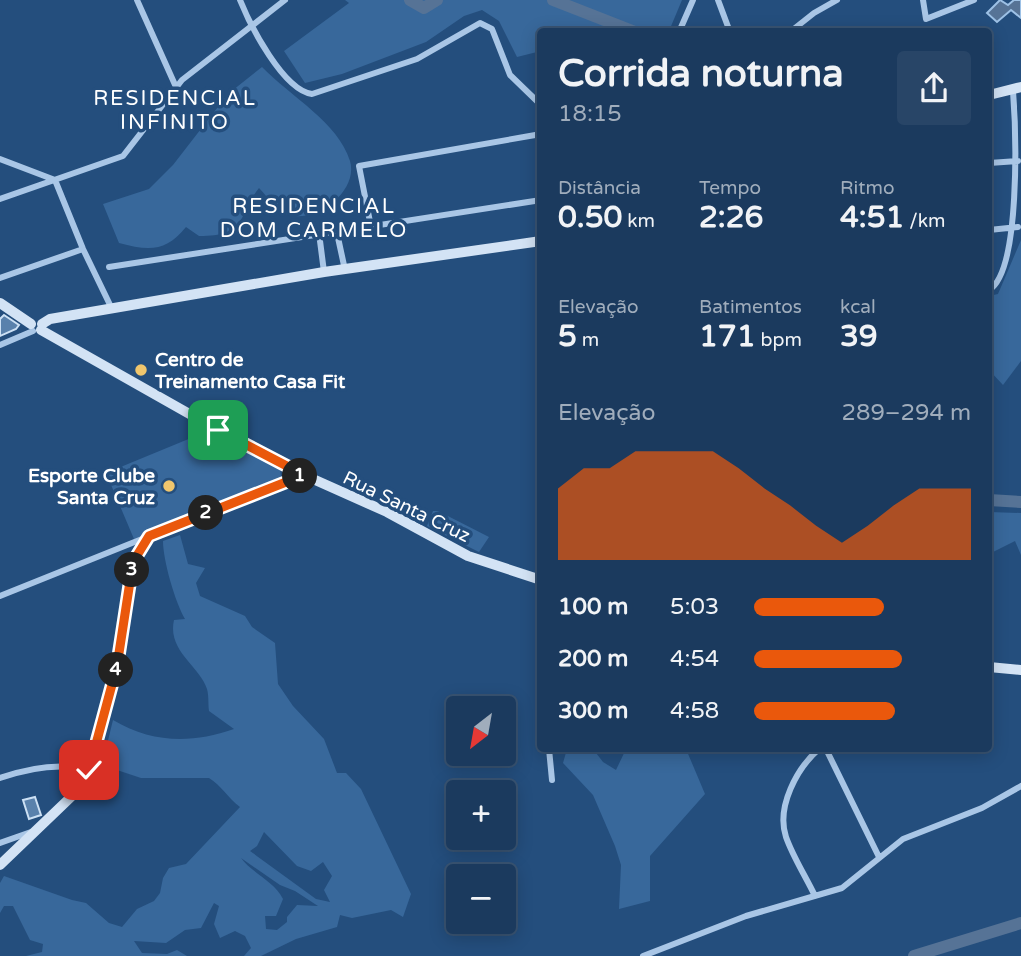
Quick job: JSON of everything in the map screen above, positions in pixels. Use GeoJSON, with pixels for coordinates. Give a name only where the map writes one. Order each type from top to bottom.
{"type":"FeatureCollection","features":[{"type":"Feature","properties":{"kind":"street"},"geometry":{"type":"LineString","coordinates":[[137,0],[176,87]]}},
{"type":"Feature","properties":{"kind":"street"},"geometry":{"type":"LineString","coordinates":[[240,0],[251,25],[296,88],[312,94],[417,58],[438,49],[466,29],[480,23],[492,29],[510,75],[537,101]]}},
{"type":"Feature","properties":{"kind":"street"},"geometry":{"type":"LineString","coordinates":[[0,199],[123,156],[176,87],[285,0]]}},
{"type":"Feature","properties":{"kind":"street"},"geometry":{"type":"LineString","coordinates":[[681,28],[693,0]]}},
{"type":"Feature","properties":{"kind":"street"},"geometry":{"type":"LineString","coordinates":[[718,0],[728,28]]}},
{"type":"Feature","properties":{"kind":"street"},"geometry":{"type":"LineString","coordinates":[[795,28],[828,2],[837,0]]}},
{"type":"Feature","properties":{"kind":"street"},"geometry":{"type":"LineString","coordinates":[[923,0],[926,19],[974,0]]}},
{"type":"Feature","properties":{"kind":"street"},"geometry":{"type":"LineString","coordinates":[[992,94],[1017,89],[1018,161],[1018,227],[1010,256],[998,284],[992,288]]}},
{"type":"Feature","properties":{"kind":"street"},"geometry":{"type":"LineString","coordinates":[[371,227],[359,166],[537,135]]}},
{"type":"Feature","properties":{"kind":"street"},"geometry":{"type":"LineString","coordinates":[[0,159],[55,180],[83,249],[112,309]]}},
{"type":"Feature","properties":{"kind":"street"},"geometry":{"type":"LineString","coordinates":[[992,163],[1018,161]]}},
{"type":"Feature","properties":{"kind":"street"},"geometry":{"type":"LineString","coordinates":[[109,267],[537,201]]}},
{"type":"Feature","properties":{"kind":"street"},"geometry":{"type":"LineString","coordinates":[[992,230],[1018,227]]}},
{"type":"Feature","properties":{"kind":"street"},"geometry":{"type":"LineString","coordinates":[[319,233],[324,272]]}},
{"type":"Feature","properties":{"kind":"street"},"geometry":{"type":"LineString","coordinates":[[337,233],[345,270]]}},
{"type":"Feature","properties":{"kind":"street"},"geometry":{"type":"LineString","coordinates":[[0,345],[50,319],[324,272],[537,242]]}},
{"type":"Feature","properties":{"kind":"street"},"geometry":{"type":"LineString","coordinates":[[0,278],[83,249]]}},
{"type":"Feature","properties":{"kind":"street","name":"Rua Santa Cruz"},"geometry":{"type":"LineString","coordinates":[[0,303],[216,429],[304,475],[387,512],[468,556],[537,579]]}},
{"type":"Feature","properties":{"kind":"street"},"geometry":{"type":"LineString","coordinates":[[0,596],[304,475]]}},
{"type":"Feature","properties":{"kind":"street"},"geometry":{"type":"LineString","coordinates":[[0,865],[72,796],[89,770],[117,666],[133,562],[149,536]]}},
{"type":"Feature","properties":{"kind":"street"},"geometry":{"type":"LineString","coordinates":[[992,667],[1021,670]]}},
{"type":"Feature","properties":{"kind":"street"},"geometry":{"type":"LineString","coordinates":[[549,752],[552,780]]}},
{"type":"Feature","properties":{"kind":"street"},"geometry":{"type":"LineString","coordinates":[[815,896],[786,837],[784,824],[788,799],[799,771],[816,752]]}},
{"type":"Feature","properties":{"kind":"street"},"geometry":{"type":"LineString","coordinates":[[827,752],[879,857]]}},
{"type":"Feature","properties":{"kind":"street"},"geometry":{"type":"LineString","coordinates":[[0,778],[31,768],[75,766],[89,770]]}},
{"type":"Feature","properties":{"kind":"street"},"geometry":{"type":"LineString","coordinates":[[643,956],[746,916],[849,884],[903,839],[982,808],[1021,786]]}},
{"type":"Feature","properties":{"kind":"street"},"geometry":{"type":"LineString","coordinates":[[0,843],[32,832]]}},
{"type":"Feature","properties":{"kind":"shaded area"},"geometry":{"type":"Polygon","coordinates":[[[345,0],[682,0],[670,28],[537,28],[537,52],[517,57],[499,21],[482,10],[464,16],[426,42],[342,74],[305,83],[284,51],[349,3],[345,0]]]}},
{"type":"Feature","properties":{"kind":"shaded area"},"geometry":{"type":"Polygon","coordinates":[[[1000,0],[1008,5],[1014,0],[1021,0],[1021,18],[1011,10],[997,22],[987,13],[1000,0]]]}},
{"type":"Feature","properties":{"kind":"shaded area"},"geometry":{"type":"Polygon","coordinates":[[[262,67],[325,122],[344,147],[350,161],[351,173],[341,194],[321,210],[297,216],[282,212],[259,188],[239,223],[226,233],[199,236],[186,227],[171,241],[156,247],[119,243],[103,204],[149,189],[173,165],[228,94],[262,67]]]}},
{"type":"Feature","properties":{"kind":"shaded area"},"geometry":{"type":"Polygon","coordinates":[[[1021,240],[1021,361],[1003,385],[992,373],[992,295],[998,294],[1021,240]]]}},
{"type":"Feature","properties":{"kind":"shaded area"},"geometry":{"type":"Polygon","coordinates":[[[208,431],[280,469],[281,477],[278,481],[134,539],[106,473],[208,431]]]}},
{"type":"Feature","properties":{"kind":"shaded area"},"geometry":{"type":"Polygon","coordinates":[[[433,511],[438,511],[489,537],[479,552],[427,526],[433,511]]]}},
{"type":"Feature","properties":{"kind":"shaded area"},"geometry":{"type":"Polygon","coordinates":[[[992,512],[1021,513],[1021,555],[1015,541],[992,552],[992,512]]]}},
{"type":"Feature","properties":{"kind":"shaded area"},"geometry":{"type":"Polygon","coordinates":[[[180,535],[188,564],[205,568],[196,583],[200,596],[245,616],[252,627],[275,643],[278,684],[293,706],[324,739],[337,773],[346,773],[361,789],[411,894],[403,917],[391,910],[352,918],[340,915],[337,927],[296,939],[261,956],[244,956],[251,948],[245,936],[235,931],[220,938],[214,924],[219,906],[214,903],[201,928],[185,930],[166,943],[134,941],[142,953],[167,954],[177,950],[187,956],[26,956],[42,952],[43,944],[30,940],[13,906],[4,906],[0,913],[0,883],[4,876],[86,903],[109,923],[122,927],[137,909],[154,901],[160,893],[163,878],[169,868],[186,864],[240,807],[209,778],[141,778],[102,765],[113,720],[142,733],[172,739],[202,737],[234,729],[209,711],[208,692],[203,681],[175,641],[174,620],[185,619],[170,581],[163,541],[180,535]],[[264,832],[257,846],[250,851],[316,899],[330,902],[324,890],[332,876],[323,862],[311,871],[297,866],[264,832]],[[241,858],[274,887],[283,899],[276,916],[265,916],[266,929],[277,930],[287,922],[287,917],[297,905],[318,906],[280,885],[241,858]]]}},
{"type":"Feature","properties":{"kind":"shaded area"},"geometry":{"type":"Polygon","coordinates":[[[566,752],[595,752],[603,762],[616,770],[625,752],[687,752],[705,794],[650,856],[650,901],[619,909],[621,865],[615,846],[593,795],[563,763],[566,752]]]}},
{"type":"Feature","properties":{"kind":"building"},"geometry":{"type":"Polygon","coordinates":[[[4,315],[19,325],[0,336],[0,319],[4,315]]]}},
{"type":"Feature","properties":{"kind":"building"},"geometry":{"type":"Polygon","coordinates":[[[35,797],[41,815],[29,819],[23,800],[35,797]]]}},
{"type":"Feature","properties":{"kind":"waterway"},"geometry":{"type":"LineString","coordinates":[[410,0],[424,8],[437,0]]}},
{"type":"Feature","properties":{"kind":"waterway"},"geometry":{"type":"LineString","coordinates":[[553,0],[625,28]]}},
{"type":"Feature","properties":{"kind":"waterway"},"geometry":{"type":"LineString","coordinates":[[992,500],[1021,502]]}},
{"type":"Feature","properties":{"kind":"waterway"},"geometry":{"type":"LineString","coordinates":[[914,956],[1021,923]]}},
{"type":"Feature","properties":{"kind":"place","name":"Centro de Treinamento Casa Fit"},"geometry":{"type":"Point","coordinates":[141,370]}},
{"type":"Feature","properties":{"kind":"place","name":"Esporte Clube Santa Cruz"},"geometry":{"type":"Point","coordinates":[169,486]}},
{"type":"Feature","properties":{"kind":"district","name":"RESIDENCIAL INFINITO"},"geometry":{"type":"Point","coordinates":[175,110]}},
{"type":"Feature","properties":{"kind":"district","name":"RESIDENCIAL DOM CARMELO"},"geometry":{"type":"Point","coordinates":[314,218]}},
{"type":"Feature","properties":{"kind":"route"},"geometry":{"type":"LineString","coordinates":[[89,770],[117,666],[133,562],[137,552],[149,536],[304,475],[218,430]]}}]}
